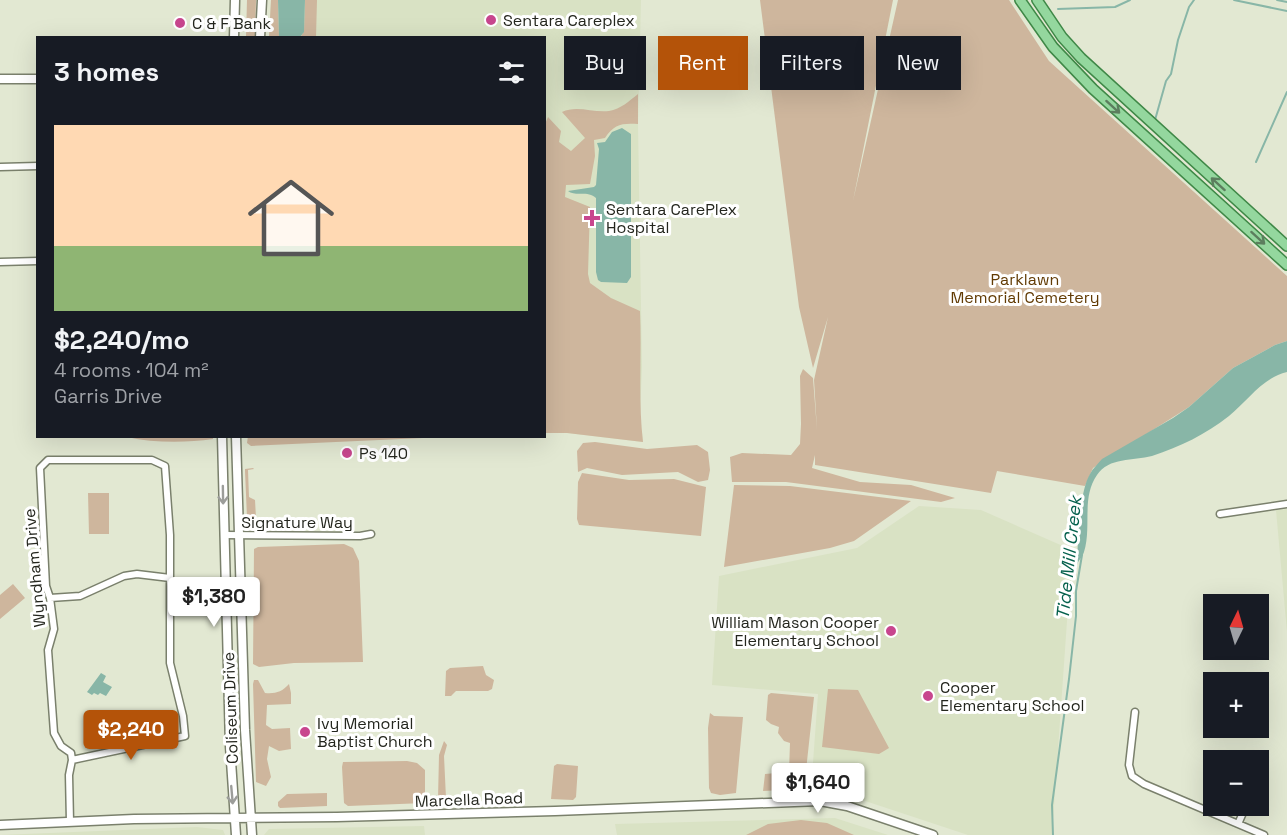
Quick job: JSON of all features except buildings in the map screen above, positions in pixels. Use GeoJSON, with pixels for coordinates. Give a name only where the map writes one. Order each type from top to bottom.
{"type":"FeatureCollection","features":[{"type":"Feature","properties":{"kind":"main road"},"geometry":{"type":"LineString","coordinates":[[1020,0],[1053,47],[1093,89],[1287,265]]}},
{"type":"Feature","properties":{"kind":"main road"},"geometry":{"type":"LineString","coordinates":[[1036,0],[1062,37],[1081,58],[1287,246]]}},
{"type":"Feature","properties":{"kind":"street"},"geometry":{"type":"LineString","coordinates":[[234,36],[235,0]]}},
{"type":"Feature","properties":{"kind":"street"},"geometry":{"type":"LineString","coordinates":[[260,36],[262,2]]}},
{"type":"Feature","properties":{"kind":"street"},"geometry":{"type":"LineString","coordinates":[[0,79],[36,79]]}},
{"type":"Feature","properties":{"kind":"street"},"geometry":{"type":"LineString","coordinates":[[0,166],[36,166]]}},
{"type":"Feature","properties":{"kind":"street"},"geometry":{"type":"LineString","coordinates":[[0,262],[36,261]]}},
{"type":"Feature","properties":{"kind":"street","name":"Coliseum Drive"},"geometry":{"type":"LineString","coordinates":[[222,438],[230,756],[236,835]]}},
{"type":"Feature","properties":{"kind":"street","name":"Coliseum Drive"},"geometry":{"type":"LineString","coordinates":[[236,438],[245,740],[252,835]]}},
{"type":"Feature","properties":{"kind":"street","name":"Wyndham Drive"},"geometry":{"type":"LineString","coordinates":[[72,760],[71,753],[60,746],[54,733],[48,650],[54,629],[46,586],[40,468],[48,460],[152,460],[165,466],[171,578]]}},
{"type":"Feature","properties":{"kind":"street"},"geometry":{"type":"LineString","coordinates":[[1220,514],[1287,504]]}},
{"type":"Feature","properties":{"kind":"street","name":"Signature Way"},"geometry":{"type":"LineString","coordinates":[[224,535],[360,536],[371,534]]}},
{"type":"Feature","properties":{"kind":"street"},"geometry":{"type":"LineString","coordinates":[[50,598],[80,596],[124,576],[137,574],[171,578],[170,663],[183,716],[185,736],[72,760],[69,775],[70,822]]}},
{"type":"Feature","properties":{"kind":"street"},"geometry":{"type":"LineString","coordinates":[[1135,712],[1129,765],[1132,776],[1144,784],[1264,835]]}},
{"type":"Feature","properties":{"kind":"street","name":"Marcella Road"},"geometry":{"type":"LineString","coordinates":[[0,825],[192,818],[610,810],[820,801],[847,806],[933,835]]}},
{"type":"Feature","properties":{"kind":"street"},"geometry":{"type":"LineString","coordinates":[[1238,824],[1242,816]]}},
{"type":"Feature","properties":{"kind":"shaded area","name":"Sentara CarePlex Hospital"},"geometry":{"type":"Polygon","coordinates":[[[271,0],[641,0],[640,36],[564,36],[564,90],[639,90],[642,367],[640,415],[643,442],[567,433],[546,433],[546,36],[269,36],[271,0]]]}},
{"type":"Feature","properties":{"kind":"shaded area","name":"William Mason Cooper Elementary School"},"geometry":{"type":"Polygon","coordinates":[[[919,506],[981,510],[1072,550],[1052,835],[968,835],[835,791],[811,790],[818,694],[712,685],[719,576],[857,548],[919,506]]]}},
{"type":"Feature","properties":{"kind":"shaded area"},"geometry":{"type":"Polygon","coordinates":[[[1287,509],[1287,632],[1276,510],[1287,509]]]}},
{"type":"Feature","properties":{"kind":"shaded area"},"geometry":{"type":"Polygon","coordinates":[[[835,818],[888,835],[617,835],[615,824],[835,818]]]}},
{"type":"Feature","properties":{"kind":"shaded area"},"geometry":{"type":"Polygon","coordinates":[[[424,826],[425,835],[264,835],[269,829],[424,826]]]}},
{"type":"Feature","properties":{"kind":"shaded area"},"geometry":{"type":"Polygon","coordinates":[[[197,827],[223,830],[225,835],[0,835],[197,827]]]}},
{"type":"Feature","properties":{"kind":"green space"},"geometry":{"type":"Polygon","coordinates":[[[247,0],[256,0],[255,36],[246,36],[247,0]]]}},
{"type":"Feature","properties":{"kind":"green space"},"geometry":{"type":"Polygon","coordinates":[[[271,0],[278,0],[279,36],[269,36],[271,0]]]}},
{"type":"Feature","properties":{"kind":"green space"},"geometry":{"type":"Polygon","coordinates":[[[305,0],[317,0],[316,36],[301,36],[304,31],[305,0]]]}},
{"type":"Feature","properties":{"kind":"green space","name":"Parklawn Memorial Cemetery"},"geometry":{"type":"Polygon","coordinates":[[[760,0],[893,0],[886,36],[876,36],[876,85],[853,201],[878,90],[961,90],[961,36],[890,36],[898,0],[1009,0],[1049,61],[1287,276],[1287,341],[1233,368],[1189,407],[1093,468],[1085,486],[997,471],[991,493],[815,465],[815,455],[812,468],[860,482],[911,485],[955,498],[941,502],[786,482],[732,482],[730,457],[742,453],[791,455],[800,444],[800,376],[803,369],[813,378],[817,430],[814,380],[828,317],[813,368],[799,307],[771,90],[864,90],[864,36],[765,36],[760,0]]]}},
{"type":"Feature","properties":{"kind":"green space"},"geometry":{"type":"Polygon","coordinates":[[[638,94],[638,124],[619,125],[605,138],[594,140],[595,156],[590,184],[566,185],[565,197],[590,207],[588,274],[590,283],[611,298],[640,311],[643,442],[567,433],[546,433],[546,122],[548,117],[561,131],[559,142],[571,151],[585,138],[562,112],[573,109],[613,110],[638,94]]]}},
{"type":"Feature","properties":{"kind":"green space"},"geometry":{"type":"Polygon","coordinates":[[[134,438],[213,438],[170,442],[134,438]]]}},
{"type":"Feature","properties":{"kind":"green space"},"geometry":{"type":"Polygon","coordinates":[[[248,438],[423,438],[251,446],[247,443],[248,438]]]}},
{"type":"Feature","properties":{"kind":"green space"},"geometry":{"type":"Polygon","coordinates":[[[595,442],[647,449],[697,445],[708,452],[710,470],[708,480],[698,482],[678,472],[622,475],[587,468],[578,472],[577,451],[583,443],[595,442]]]}},
{"type":"Feature","properties":{"kind":"green space"},"geometry":{"type":"Polygon","coordinates":[[[253,468],[248,470],[249,497],[255,500],[256,518],[313,518],[316,520],[312,524],[302,525],[250,521],[247,518],[245,469],[253,468]]]}},
{"type":"Feature","properties":{"kind":"green space"},"geometry":{"type":"Polygon","coordinates":[[[582,473],[629,480],[674,479],[706,487],[701,536],[579,525],[577,519],[578,482],[582,473]]]}},
{"type":"Feature","properties":{"kind":"green space"},"geometry":{"type":"Polygon","coordinates":[[[734,485],[790,486],[911,501],[854,541],[830,548],[724,567],[734,485]]]}},
{"type":"Feature","properties":{"kind":"green space"},"geometry":{"type":"Polygon","coordinates":[[[88,493],[109,493],[109,534],[89,534],[88,493]]]}},
{"type":"Feature","properties":{"kind":"green space"},"geometry":{"type":"Polygon","coordinates":[[[344,544],[353,548],[359,561],[363,662],[294,663],[259,667],[253,664],[254,549],[344,544]]]}},
{"type":"Feature","properties":{"kind":"green space"},"geometry":{"type":"Polygon","coordinates":[[[13,584],[25,598],[0,619],[0,595],[13,584]]]}},
{"type":"Feature","properties":{"kind":"green space"},"geometry":{"type":"Polygon","coordinates":[[[483,666],[486,675],[494,680],[492,689],[456,691],[451,696],[445,696],[446,671],[450,668],[483,666]]]}},
{"type":"Feature","properties":{"kind":"green space"},"geometry":{"type":"Polygon","coordinates":[[[254,680],[258,680],[265,693],[278,692],[289,684],[291,693],[291,704],[267,705],[266,725],[272,729],[290,728],[291,749],[279,751],[269,746],[267,759],[271,777],[266,786],[256,782],[254,680]]]}},
{"type":"Feature","properties":{"kind":"green space"},"geometry":{"type":"Polygon","coordinates":[[[828,689],[858,690],[889,748],[879,754],[822,747],[828,689]]]}},
{"type":"Feature","properties":{"kind":"green space"},"geometry":{"type":"Polygon","coordinates":[[[771,693],[814,697],[804,789],[763,791],[765,774],[789,772],[790,743],[784,741],[778,733],[779,727],[766,720],[768,695],[771,693]]]}},
{"type":"Feature","properties":{"kind":"green space"},"geometry":{"type":"Polygon","coordinates":[[[710,713],[714,716],[743,717],[736,793],[720,795],[711,793],[709,788],[710,713]]]}},
{"type":"Feature","properties":{"kind":"green space"},"geometry":{"type":"Polygon","coordinates":[[[444,741],[447,745],[444,756],[446,798],[445,802],[439,803],[439,755],[444,741]]]}},
{"type":"Feature","properties":{"kind":"green space"},"geometry":{"type":"Polygon","coordinates":[[[407,761],[417,763],[425,770],[425,803],[348,806],[344,803],[343,762],[407,761]]]}},
{"type":"Feature","properties":{"kind":"green space"},"geometry":{"type":"Polygon","coordinates":[[[557,764],[578,766],[576,797],[573,800],[551,799],[554,766],[557,764]]]}},
{"type":"Feature","properties":{"kind":"green space"},"geometry":{"type":"Polygon","coordinates":[[[327,793],[327,806],[280,808],[278,806],[278,802],[287,794],[327,793]]]}},
{"type":"Feature","properties":{"kind":"green space"},"geometry":{"type":"Polygon","coordinates":[[[801,820],[827,823],[854,835],[746,835],[768,824],[801,820]]]}},
{"type":"Feature","properties":{"kind":"water"},"geometry":{"type":"Polygon","coordinates":[[[278,0],[305,0],[304,32],[301,36],[279,36],[278,0]]]}},
{"type":"Feature","properties":{"kind":"water"},"geometry":{"type":"Polygon","coordinates":[[[622,128],[631,134],[631,277],[627,283],[601,282],[596,272],[596,198],[589,194],[574,194],[568,191],[596,185],[599,149],[597,143],[605,142],[612,132],[622,128]]]}},
{"type":"Feature","properties":{"kind":"water"},"geometry":{"type":"Polygon","coordinates":[[[1287,341],[1287,372],[1270,379],[1220,423],[1173,448],[1152,456],[1115,462],[1102,469],[1089,493],[1086,542],[1077,564],[1083,492],[1090,474],[1102,459],[1189,407],[1233,368],[1287,341]]]}},
{"type":"Feature","properties":{"kind":"water"},"geometry":{"type":"Polygon","coordinates":[[[101,673],[106,676],[103,682],[112,687],[106,696],[100,693],[92,695],[87,692],[101,673]]]}},
{"type":"Feature","properties":{"kind":"waterway"},"geometry":{"type":"LineString","coordinates":[[1058,9],[1115,7],[1130,0]]}},
{"type":"Feature","properties":{"kind":"waterway"},"geometry":{"type":"LineString","coordinates":[[1155,120],[1166,81],[1171,74],[1178,40],[1189,7],[1194,0]]}},
{"type":"Feature","properties":{"kind":"waterway"},"geometry":{"type":"LineString","coordinates":[[1234,0],[1287,11]]}},
{"type":"Feature","properties":{"kind":"waterway"},"geometry":{"type":"LineString","coordinates":[[1277,0],[1287,2]]}},
{"type":"Feature","properties":{"kind":"waterway"},"geometry":{"type":"LineString","coordinates":[[1256,162],[1287,92]]}},
{"type":"Feature","properties":{"kind":"waterway","name":"Tide Mill Creek"},"geometry":{"type":"LineString","coordinates":[[1053,835],[1052,805],[1069,679],[1076,616],[1076,591],[1082,555]]}},
{"type":"Feature","properties":{"kind":"place","name":"Sentara Careplex"},"geometry":{"type":"Point","coordinates":[491,20]}},
{"type":"Feature","properties":{"kind":"place","name":"C & F Bank"},"geometry":{"type":"Point","coordinates":[180,23]}},
{"type":"Feature","properties":{"kind":"place","name":"Sentara CarePlex Hospital"},"geometry":{"type":"Point","coordinates":[592,218]}},
{"type":"Feature","properties":{"kind":"place","name":"Ps 140"},"geometry":{"type":"Point","coordinates":[347,453]}},
{"type":"Feature","properties":{"kind":"place","name":"William Mason Cooper Elementary School"},"geometry":{"type":"Point","coordinates":[891,631]}},
{"type":"Feature","properties":{"kind":"place","name":"Cooper Elementary School"},"geometry":{"type":"Point","coordinates":[928,696]}},
{"type":"Feature","properties":{"kind":"place","name":"Ivy Memorial Baptist Church"},"geometry":{"type":"Point","coordinates":[305,732]}}]}
